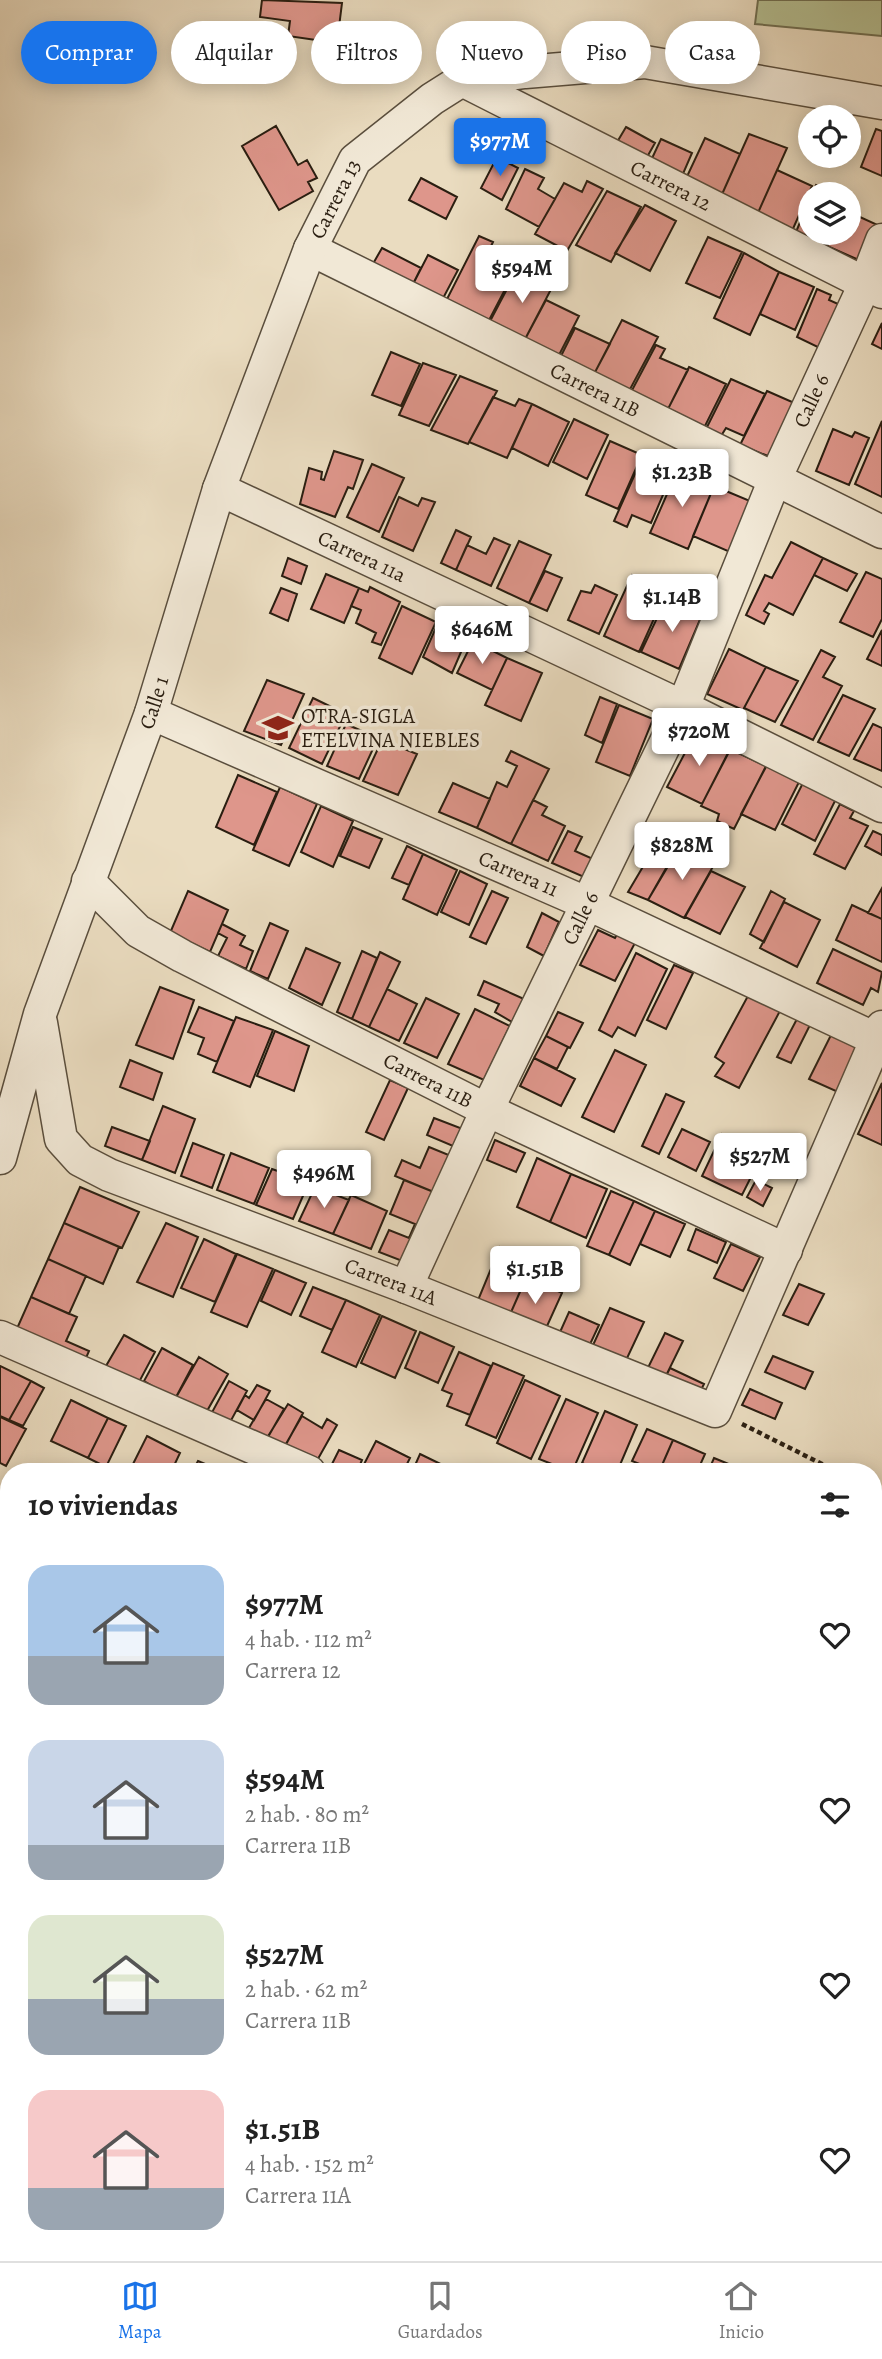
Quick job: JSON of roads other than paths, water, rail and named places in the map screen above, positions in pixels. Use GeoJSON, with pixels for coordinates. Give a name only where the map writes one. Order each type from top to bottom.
{"type":"FeatureCollection","features":[{"type":"Feature","properties":{"kind":"street","name":"Carrera 13"},"geometry":{"type":"LineString","coordinates":[[547,72],[645,62],[882,103]]}},
{"type":"Feature","properties":{"kind":"street","name":"Carrera 13"},"geometry":{"type":"LineString","coordinates":[[310,249],[355,160],[432,99],[456,84]]}},
{"type":"Feature","properties":{"kind":"street","name":"Carrera 12"},"geometry":{"type":"LineString","coordinates":[[470,84],[874,288]]}},
{"type":"Feature","properties":{"kind":"street","name":"Calle 6"},"geometry":{"type":"LineString","coordinates":[[406,1287],[487,1110],[683,707],[775,479],[874,288],[882,240]]}},
{"type":"Feature","properties":{"kind":"street","name":"Carrera 11B"},"geometry":{"type":"LineString","coordinates":[[310,249],[882,532]]}},
{"type":"Feature","properties":{"kind":"street","name":"Calle 1"},"geometry":{"type":"LineString","coordinates":[[0,1158],[40,1014],[151,713],[219,489],[310,249]]}},
{"type":"Feature","properties":{"kind":"street","name":"Carrera 11a"},"geometry":{"type":"LineString","coordinates":[[219,489],[683,707],[882,806]]}},
{"type":"Feature","properties":{"kind":"street","name":"Carrera 11"},"geometry":{"type":"LineString","coordinates":[[151,713],[586,903],[880,1036]]}},
{"type":"Feature","properties":{"kind":"street","name":"Carrera 11B"},"geometry":{"type":"LineString","coordinates":[[88,881],[138,930],[182,956],[487,1110],[786,1250]]}},
{"type":"Feature","properties":{"kind":"street","name":"Carrera 11A"},"geometry":{"type":"LineString","coordinates":[[40,1014],[61,1139],[80,1160],[109,1175],[406,1287],[715,1411],[786,1250]]}},
{"type":"Feature","properties":{"kind":"street"},"geometry":{"type":"LineString","coordinates":[[786,1250],[880,1036]]}},
{"type":"Feature","properties":{"kind":"street"},"geometry":{"type":"LineString","coordinates":[[0,1337],[288,1463]]}},
{"type":"Feature","properties":{"kind":"place","name":"OTRA-SIGLA ETELVINA NIEBLES"},"geometry":{"type":"Point","coordinates":[278,728]}}]}
